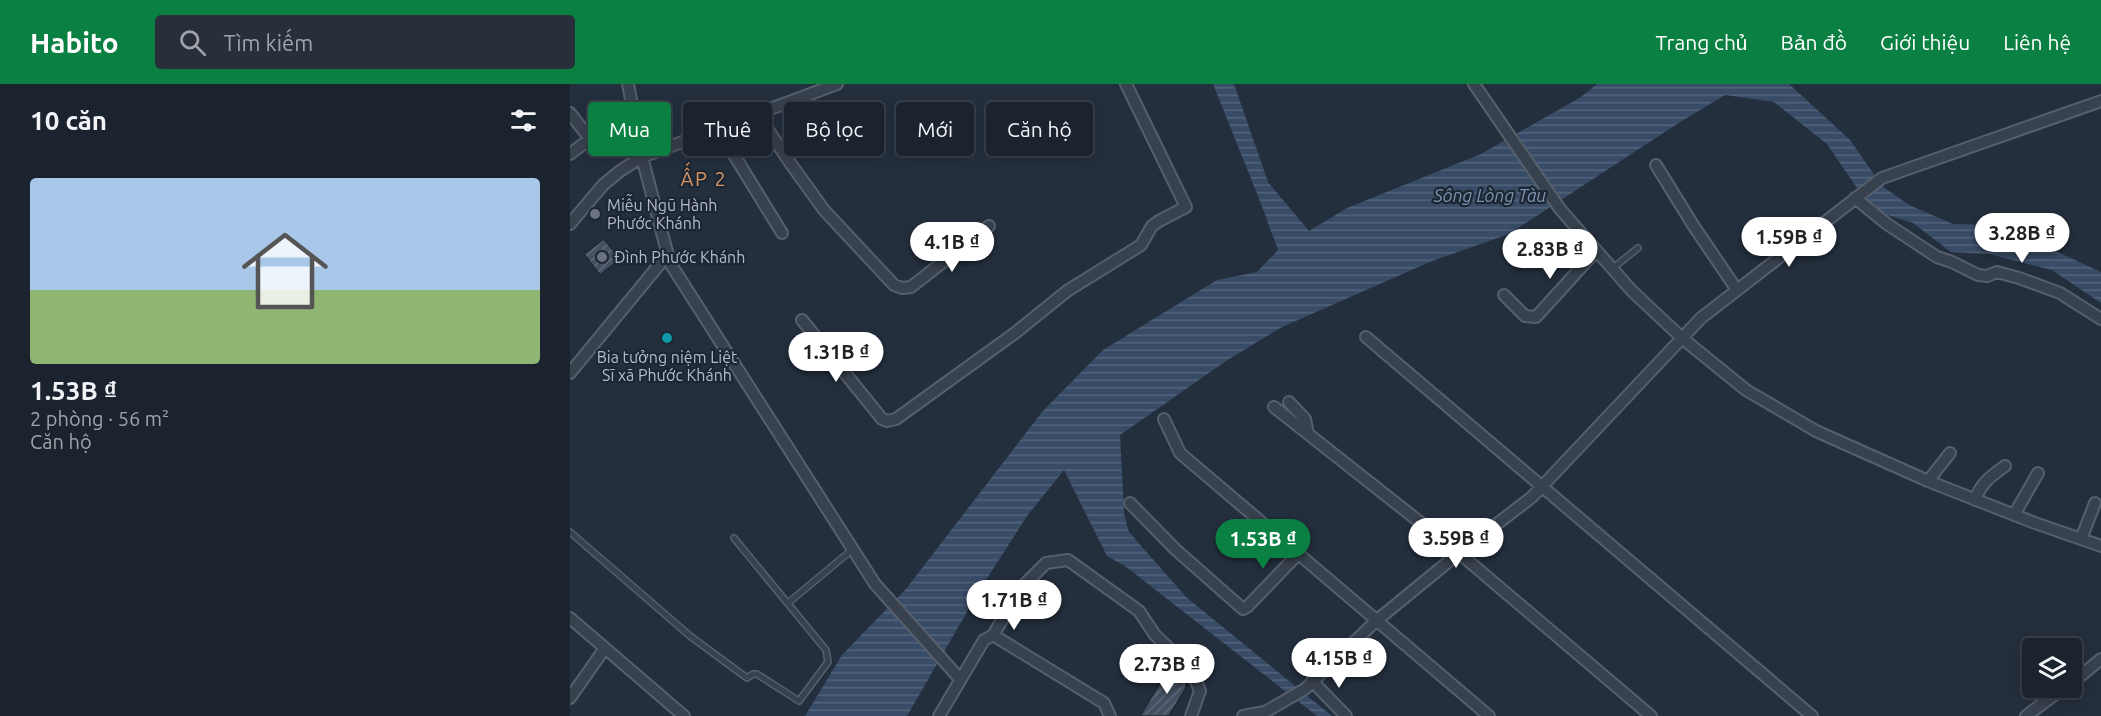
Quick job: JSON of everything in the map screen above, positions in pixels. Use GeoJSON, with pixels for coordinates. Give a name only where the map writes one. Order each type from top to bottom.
{"type":"FeatureCollection","features":[{"type":"Feature","properties":{"kind":"street"},"geometry":{"type":"LineString","coordinates":[[628,84],[632,102]]}},
{"type":"Feature","properties":{"kind":"street"},"geometry":{"type":"LineString","coordinates":[[772,108],[837,84]]}},
{"type":"Feature","properties":{"kind":"street"},"geometry":{"type":"LineString","coordinates":[[802,320],[882,419],[887,421],[896,419],[955,377],[1067,291],[1141,245],[1152,226],[1186,207],[1126,84]]}},
{"type":"Feature","properties":{"kind":"street"},"geometry":{"type":"LineString","coordinates":[[1474,84],[1560,209],[1596,250],[1617,264],[1632,291],[1746,390],[1816,431],[1931,478],[1975,500],[2014,515],[2083,534],[2101,546]]}},
{"type":"Feature","properties":{"kind":"street"},"geometry":{"type":"LineString","coordinates":[[1243,716],[1260,713],[1308,685],[1376,621],[1459,553],[1519,508],[1543,487],[1701,318],[1882,178],[2101,102]]}},
{"type":"Feature","properties":{"kind":"street"},"geometry":{"type":"LineString","coordinates":[[570,112],[588,136]]}},
{"type":"Feature","properties":{"kind":"street"},"geometry":{"type":"LineString","coordinates":[[772,136],[824,210],[894,285],[902,288],[911,287],[989,226]]}},
{"type":"Feature","properties":{"kind":"street"},"geometry":{"type":"LineString","coordinates":[[570,154],[588,140]]}},
{"type":"Feature","properties":{"kind":"street"},"geometry":{"type":"LineString","coordinates":[[570,224],[603,185],[620,171],[642,157],[683,142]]}},
{"type":"Feature","properties":{"kind":"street"},"geometry":{"type":"LineString","coordinates":[[735,156],[782,232]]}},
{"type":"Feature","properties":{"kind":"street"},"geometry":{"type":"LineString","coordinates":[[642,157],[670,263],[875,584],[960,679]]}},
{"type":"Feature","properties":{"kind":"street"},"geometry":{"type":"LineString","coordinates":[[1656,165],[1737,290]]}},
{"type":"Feature","properties":{"kind":"street"},"geometry":{"type":"LineString","coordinates":[[1857,196],[1905,235],[1937,257],[1978,275],[2006,273],[2060,293],[2101,319]]}},
{"type":"Feature","properties":{"kind":"street"},"geometry":{"type":"LineString","coordinates":[[1504,295],[1525,316],[1536,317],[1596,250]]}},
{"type":"Feature","properties":{"kind":"street"},"geometry":{"type":"LineString","coordinates":[[570,373],[668,254]]}},
{"type":"Feature","properties":{"kind":"street"},"geometry":{"type":"LineString","coordinates":[[1366,337],[1812,716]]}},
{"type":"Feature","properties":{"kind":"street"},"geometry":{"type":"LineString","coordinates":[[1288,402],[1305,419],[1308,434]]}},
{"type":"Feature","properties":{"kind":"street"},"geometry":{"type":"LineString","coordinates":[[1274,407],[1459,553],[1651,716]]}},
{"type":"Feature","properties":{"kind":"street"},"geometry":{"type":"LineString","coordinates":[[1164,419],[1180,453],[1489,716]]}},
{"type":"Feature","properties":{"kind":"street"},"geometry":{"type":"LineString","coordinates":[[1931,478],[1947,457]]}},
{"type":"Feature","properties":{"kind":"street"},"geometry":{"type":"LineString","coordinates":[[1975,500],[1980,487],[1989,477],[2005,466]]}},
{"type":"Feature","properties":{"kind":"street"},"geometry":{"type":"LineString","coordinates":[[2014,515],[2038,473]]}},
{"type":"Feature","properties":{"kind":"street"},"geometry":{"type":"LineString","coordinates":[[1130,503],[1175,549],[1242,609],[1247,607],[1299,553]]}},
{"type":"Feature","properties":{"kind":"street"},"geometry":{"type":"LineString","coordinates":[[2083,534],[2094,507]]}},
{"type":"Feature","properties":{"kind":"street"},"geometry":{"type":"LineString","coordinates":[[939,716],[984,640],[993,635],[1023,586],[1046,562],[1068,560],[1139,611],[1155,635],[1191,669],[1200,691],[1191,716]]}},
{"type":"Feature","properties":{"kind":"street"},"geometry":{"type":"LineString","coordinates":[[570,618],[676,713]]}},
{"type":"Feature","properties":{"kind":"street"},"geometry":{"type":"LineString","coordinates":[[993,635],[1104,704],[1110,716]]}},
{"type":"Feature","properties":{"kind":"street"},"geometry":{"type":"LineString","coordinates":[[570,698],[605,648]]}},
{"type":"Feature","properties":{"kind":"street"},"geometry":{"type":"LineString","coordinates":[[2082,675],[2101,659]]}},
{"type":"Feature","properties":{"kind":"street"},"geometry":{"type":"LineString","coordinates":[[1308,685],[1346,716]]}},
{"type":"Feature","properties":{"kind":"street"},"geometry":{"type":"LineString","coordinates":[[2026,716],[2051,698]]}},
{"type":"Feature","properties":{"kind":"lane"},"geometry":{"type":"LineString","coordinates":[[1617,264],[1638,248]]}},
{"type":"Feature","properties":{"kind":"lane"},"geometry":{"type":"LineString","coordinates":[[570,532],[690,636],[747,678],[757,674],[799,701],[828,662],[826,650],[734,538]]}},
{"type":"Feature","properties":{"kind":"lane"},"geometry":{"type":"LineString","coordinates":[[788,603],[853,549]]}},
{"type":"Feature","properties":{"kind":"water","name":"Sông Lòng Tàu"},"geometry":{"type":"Polygon","coordinates":[[[1213,84],[1234,84],[1268,182],[1309,231],[1347,208],[1481,154],[1581,97],[1597,84],[1789,84],[1850,140],[1882,186],[1909,205],[1953,224],[1999,225],[2101,272],[2101,303],[2052,270],[1989,254],[1951,252],[1913,223],[1872,210],[1827,144],[1774,102],[1725,95],[1509,234],[1432,261],[1282,327],[1226,361],[1120,435],[1124,514],[1129,532],[1186,597],[1332,716],[1317,716],[1125,566],[1107,556],[1064,470],[1027,516],[979,591],[907,716],[805,716],[842,655],[906,589],[1042,412],[1103,350],[1217,280],[1257,272],[1278,250],[1213,84]]]}},
{"type":"Feature","properties":{"kind":"building","name":"Đình Phước Khánh"},"geometry":{"type":"Polygon","coordinates":[[[604,239],[620,259],[600,275],[584,254],[604,239]]]}},
{"type":"Feature","properties":{"kind":"building"},"geometry":{"type":"Polygon","coordinates":[[[1178,667],[1186,676],[1186,688],[1169,716],[1140,716],[1165,675],[1176,672],[1178,667]]]}},
{"type":"Feature","properties":{"kind":"place","name":"Miễu Ngũ Hành Phước Khánh"},"geometry":{"type":"Point","coordinates":[595,214]}},
{"type":"Feature","properties":{"kind":"place","name":"Đình Phước Khánh"},"geometry":{"type":"Point","coordinates":[602,257]}},
{"type":"Feature","properties":{"kind":"place","name":"Bia tưởng niệm Liệt Sĩ xã Phước Khánh"},"geometry":{"type":"Point","coordinates":[667,338]}},
{"type":"Feature","properties":{"kind":"district","name":"ẤP 2"},"geometry":{"type":"Point","coordinates":[704,179]}}]}
